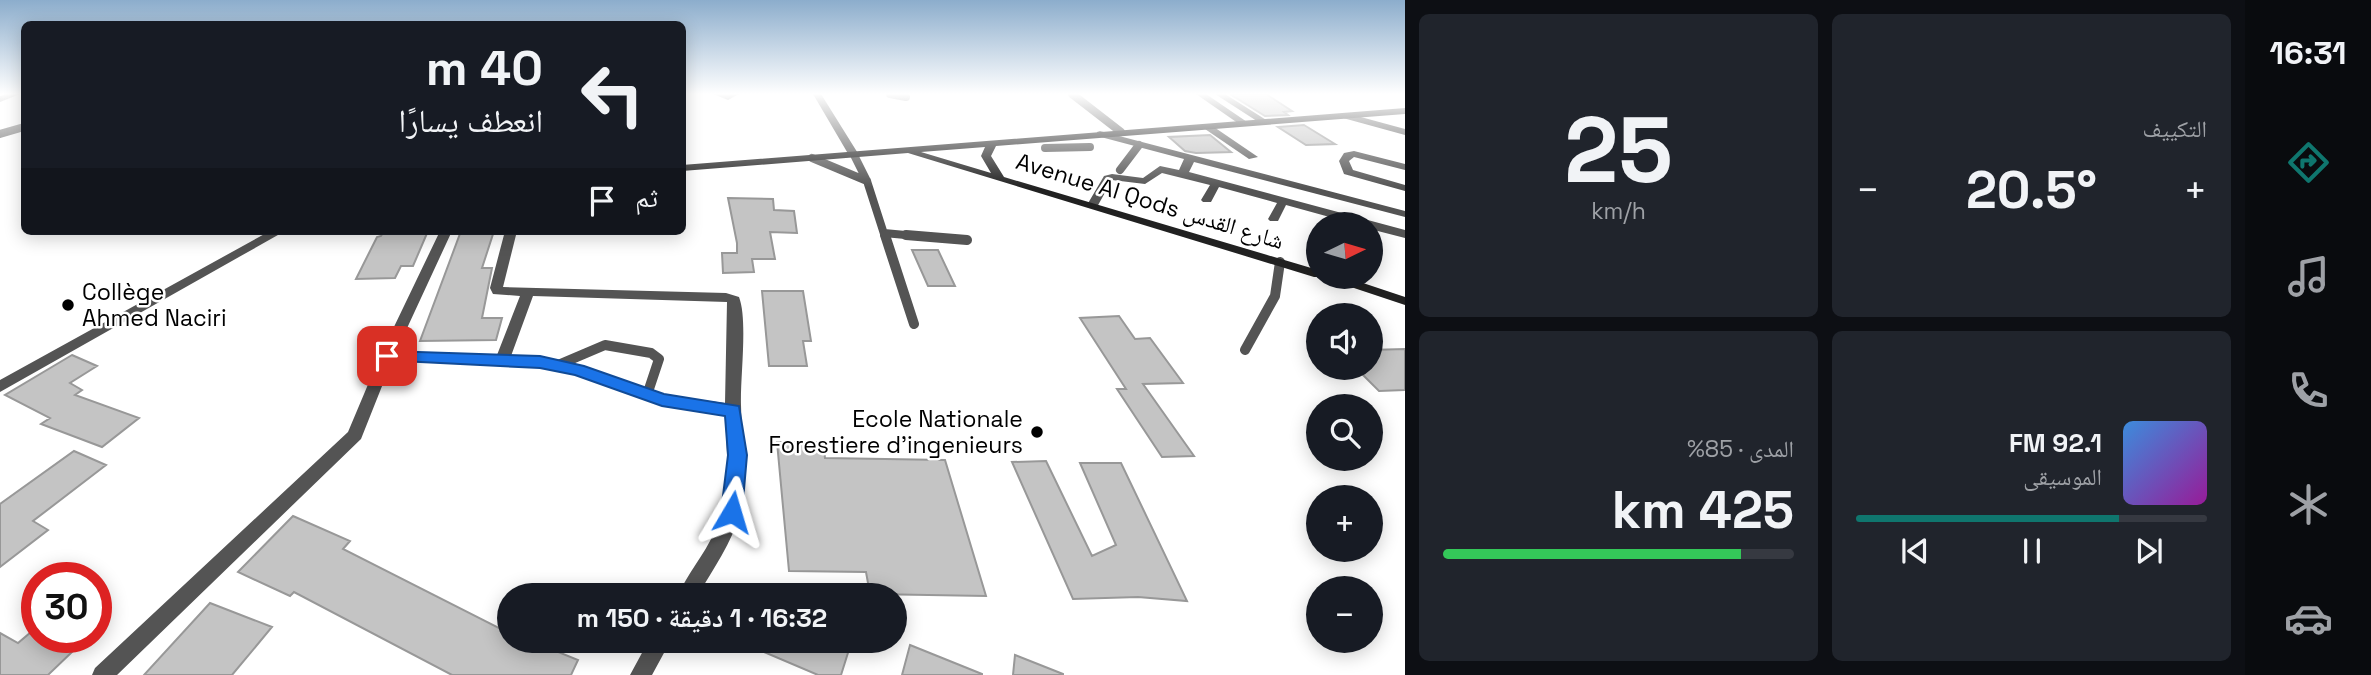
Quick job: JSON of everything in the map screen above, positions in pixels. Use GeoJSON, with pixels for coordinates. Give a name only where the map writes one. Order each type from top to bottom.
{"type":"FeatureCollection","features":[{"type":"Feature","properties":{"kind":"street"},"geometry":{"type":"LineString","coordinates":[[836,126],[854,155]]}},
{"type":"Feature","properties":{"kind":"street"},"geometry":{"type":"LineString","coordinates":[[686,168],[1226,126]]}},
{"type":"Feature","properties":{"kind":"street"},"geometry":{"type":"LineString","coordinates":[[1381,126],[1405,132]]}},
{"type":"Feature","properties":{"kind":"street"},"geometry":{"type":"LineString","coordinates":[[1208,127],[1253,158]]}},
{"type":"Feature","properties":{"kind":"street"},"geometry":{"type":"LineString","coordinates":[[1100,134],[1405,214]]}},
{"type":"Feature","properties":{"kind":"street"},"geometry":{"type":"LineString","coordinates":[[992,143],[986,156],[999,177]]}},
{"type":"Feature","properties":{"kind":"street","name":"Avenue Al Qods شارع القدس"},"geometry":{"type":"LineString","coordinates":[[929,150],[970,168]]}},
{"type":"Feature","properties":{"kind":"street","name":"Avenue Al Qods شارع القدس"},"geometry":{"type":"LineString","coordinates":[[907,151],[1306,270]]}},
{"type":"Feature","properties":{"kind":"street"},"geometry":{"type":"LineString","coordinates":[[872,153],[944,163]]}},
{"type":"Feature","properties":{"kind":"street"},"geometry":{"type":"LineString","coordinates":[[1405,167],[1358,155],[1348,155],[1344,160],[1348,172],[1405,188]]}},
{"type":"Feature","properties":{"kind":"street"},"geometry":{"type":"LineString","coordinates":[[1183,174],[1190,158]]}},
{"type":"Feature","properties":{"kind":"street"},"geometry":{"type":"LineString","coordinates":[[1093,205],[1108,178],[1145,181],[1160,169],[1320,212]]}},
{"type":"Feature","properties":{"kind":"street"},"geometry":{"type":"LineString","coordinates":[[1207,200],[1216,183]]}},
{"type":"Feature","properties":{"kind":"street"},"geometry":{"type":"LineString","coordinates":[[1275,219],[1283,201]]}},
{"type":"Feature","properties":{"kind":"street"},"geometry":{"type":"LineString","coordinates":[[1383,228],[1405,234]]}},
{"type":"Feature","properties":{"kind":"street"},"geometry":{"type":"LineString","coordinates":[[0,387],[272,235]]}},
{"type":"Feature","properties":{"kind":"street"},"geometry":{"type":"LineString","coordinates":[[102,675],[355,435],[387,356],[444,235]]}},
{"type":"Feature","properties":{"kind":"street"},"geometry":{"type":"LineString","coordinates":[[511,235],[496,289],[733,299],[733,410],[737,455],[732,512],[695,583]]}},
{"type":"Feature","properties":{"kind":"street"},"geometry":{"type":"LineString","coordinates":[[1368,289],[1405,301]]}},
{"type":"Feature","properties":{"kind":"street"},"geometry":{"type":"LineString","coordinates":[[503,359],[528,292]]}},
{"type":"Feature","properties":{"kind":"street"},"geometry":{"type":"LineString","coordinates":[[387,356],[503,359],[558,365],[662,400],[733,410]]}},
{"type":"Feature","properties":{"kind":"street"},"geometry":{"type":"LineString","coordinates":[[640,675],[653,653]]}},
{"type":"Feature","properties":{"kind":"lane"},"geometry":{"type":"LineString","coordinates":[[1113,126],[1121,132]]}},
{"type":"Feature","properties":{"kind":"lane"},"geometry":{"type":"LineString","coordinates":[[0,135],[21,128]]}},
{"type":"Feature","properties":{"kind":"lane"},"geometry":{"type":"LineString","coordinates":[[1083,158],[1092,143],[1086,135]]}},
{"type":"Feature","properties":{"kind":"lane"},"geometry":{"type":"LineString","coordinates":[[1120,170],[1139,145]]}},
{"type":"Feature","properties":{"kind":"lane"},"geometry":{"type":"LineString","coordinates":[[1045,148],[1090,147]]}},
{"type":"Feature","properties":{"kind":"lane"},"geometry":{"type":"LineString","coordinates":[[854,155],[867,180],[914,324]]}},
{"type":"Feature","properties":{"kind":"lane"},"geometry":{"type":"LineString","coordinates":[[811,158],[867,180]]}},
{"type":"Feature","properties":{"kind":"lane"},"geometry":{"type":"LineString","coordinates":[[884,233],[967,240]]}},
{"type":"Feature","properties":{"kind":"lane"},"geometry":{"type":"LineString","coordinates":[[1245,350],[1275,296],[1280,262]]}},
{"type":"Feature","properties":{"kind":"lane"},"geometry":{"type":"LineString","coordinates":[[558,365],[605,345],[651,353],[659,359],[647,395]]}},
{"type":"Feature","properties":{"kind":"building"},"geometry":{"type":"Polygon","coordinates":[[[1305,126],[1335,144],[1306,145],[1278,127],[1305,126]]]}},
{"type":"Feature","properties":{"kind":"building"},"geometry":{"type":"Polygon","coordinates":[[[1210,135],[1231,152],[1185,151],[1169,137],[1210,135]]]}},
{"type":"Feature","properties":{"kind":"building"},"geometry":{"type":"Polygon","coordinates":[[[728,198],[773,199],[774,210],[794,211],[797,233],[770,232],[775,259],[752,259],[754,272],[723,273],[722,253],[737,253],[728,198]]]}},
{"type":"Feature","properties":{"kind":"building"},"geometry":{"type":"Polygon","coordinates":[[[426,235],[413,266],[401,266],[395,278],[356,279],[377,237],[426,235]]]}},
{"type":"Feature","properties":{"kind":"building"},"geometry":{"type":"Polygon","coordinates":[[[460,235],[493,235],[482,268],[492,268],[482,318],[502,318],[496,340],[420,341],[460,235]]]}},
{"type":"Feature","properties":{"kind":"building"},"geometry":{"type":"Polygon","coordinates":[[[912,250],[938,250],[955,286],[928,286],[912,250]]]}},
{"type":"Feature","properties":{"kind":"building"},"geometry":{"type":"Polygon","coordinates":[[[762,291],[803,291],[811,341],[803,341],[807,366],[769,366],[762,291]]]}},
{"type":"Feature","properties":{"kind":"building"},"geometry":{"type":"Polygon","coordinates":[[[1119,316],[1135,339],[1150,338],[1183,383],[1143,384],[1194,456],[1162,457],[1117,389],[1126,389],[1080,318],[1119,316]]]}},
{"type":"Feature","properties":{"kind":"building"},"geometry":{"type":"Polygon","coordinates":[[[1405,349],[1405,390],[1379,391],[1368,380],[1383,380],[1383,350],[1405,349]]]}},
{"type":"Feature","properties":{"kind":"building"},"geometry":{"type":"Polygon","coordinates":[[[72,355],[97,366],[70,383],[82,390],[75,395],[139,418],[102,447],[41,424],[50,418],[5,395],[72,355]]]}},
{"type":"Feature","properties":{"kind":"building"},"geometry":{"type":"Polygon","coordinates":[[[777,442],[823,442],[825,458],[945,460],[986,596],[907,595],[907,583],[868,583],[866,572],[789,571],[777,442]]]}},
{"type":"Feature","properties":{"kind":"building"},"geometry":{"type":"Polygon","coordinates":[[[74,451],[106,465],[33,521],[48,530],[0,567],[0,504],[74,451]]]}},
{"type":"Feature","properties":{"kind":"building"},"geometry":{"type":"Polygon","coordinates":[[[1046,461],[1092,556],[1116,545],[1080,463],[1121,463],[1187,601],[1138,597],[1073,599],[1012,462],[1046,461]]]}},
{"type":"Feature","properties":{"kind":"building"},"geometry":{"type":"Polygon","coordinates":[[[293,516],[350,541],[343,549],[497,627],[497,653],[561,653],[578,660],[571,675],[452,675],[294,592],[290,596],[238,572],[293,516]]]}},
{"type":"Feature","properties":{"kind":"building"},"geometry":{"type":"Polygon","coordinates":[[[210,603],[272,627],[232,675],[144,675],[210,603]]]}},
{"type":"Feature","properties":{"kind":"building"},"geometry":{"type":"Polygon","coordinates":[[[0,633],[18,643],[21,640],[21,653],[71,653],[48,675],[0,675],[0,633]]]}},
{"type":"Feature","properties":{"kind":"building"},"geometry":{"type":"Polygon","coordinates":[[[910,645],[982,674],[982,675],[902,675],[910,645]]]}},
{"type":"Feature","properties":{"kind":"building"},"geometry":{"type":"Polygon","coordinates":[[[766,653],[848,653],[841,675],[818,675],[766,653]]]}},
{"type":"Feature","properties":{"kind":"building"},"geometry":{"type":"Polygon","coordinates":[[[1015,655],[1063,674],[1063,675],[1013,675],[1015,655]]]}},
{"type":"Feature","properties":{"kind":"place","name":"Collège Ahmed Naciri"},"geometry":{"type":"Point","coordinates":[68,305]}},
{"type":"Feature","properties":{"kind":"place","name":"Ecole Nationale Forestiere d'ingenieurs"},"geometry":{"type":"Point","coordinates":[1037,432]}},
{"type":"Feature","properties":{"kind":"route"},"geometry":{"type":"LineString","coordinates":[[387,356],[540,362],[578,370],[662,400],[733,410],[737,455],[732,512]]}}]}
